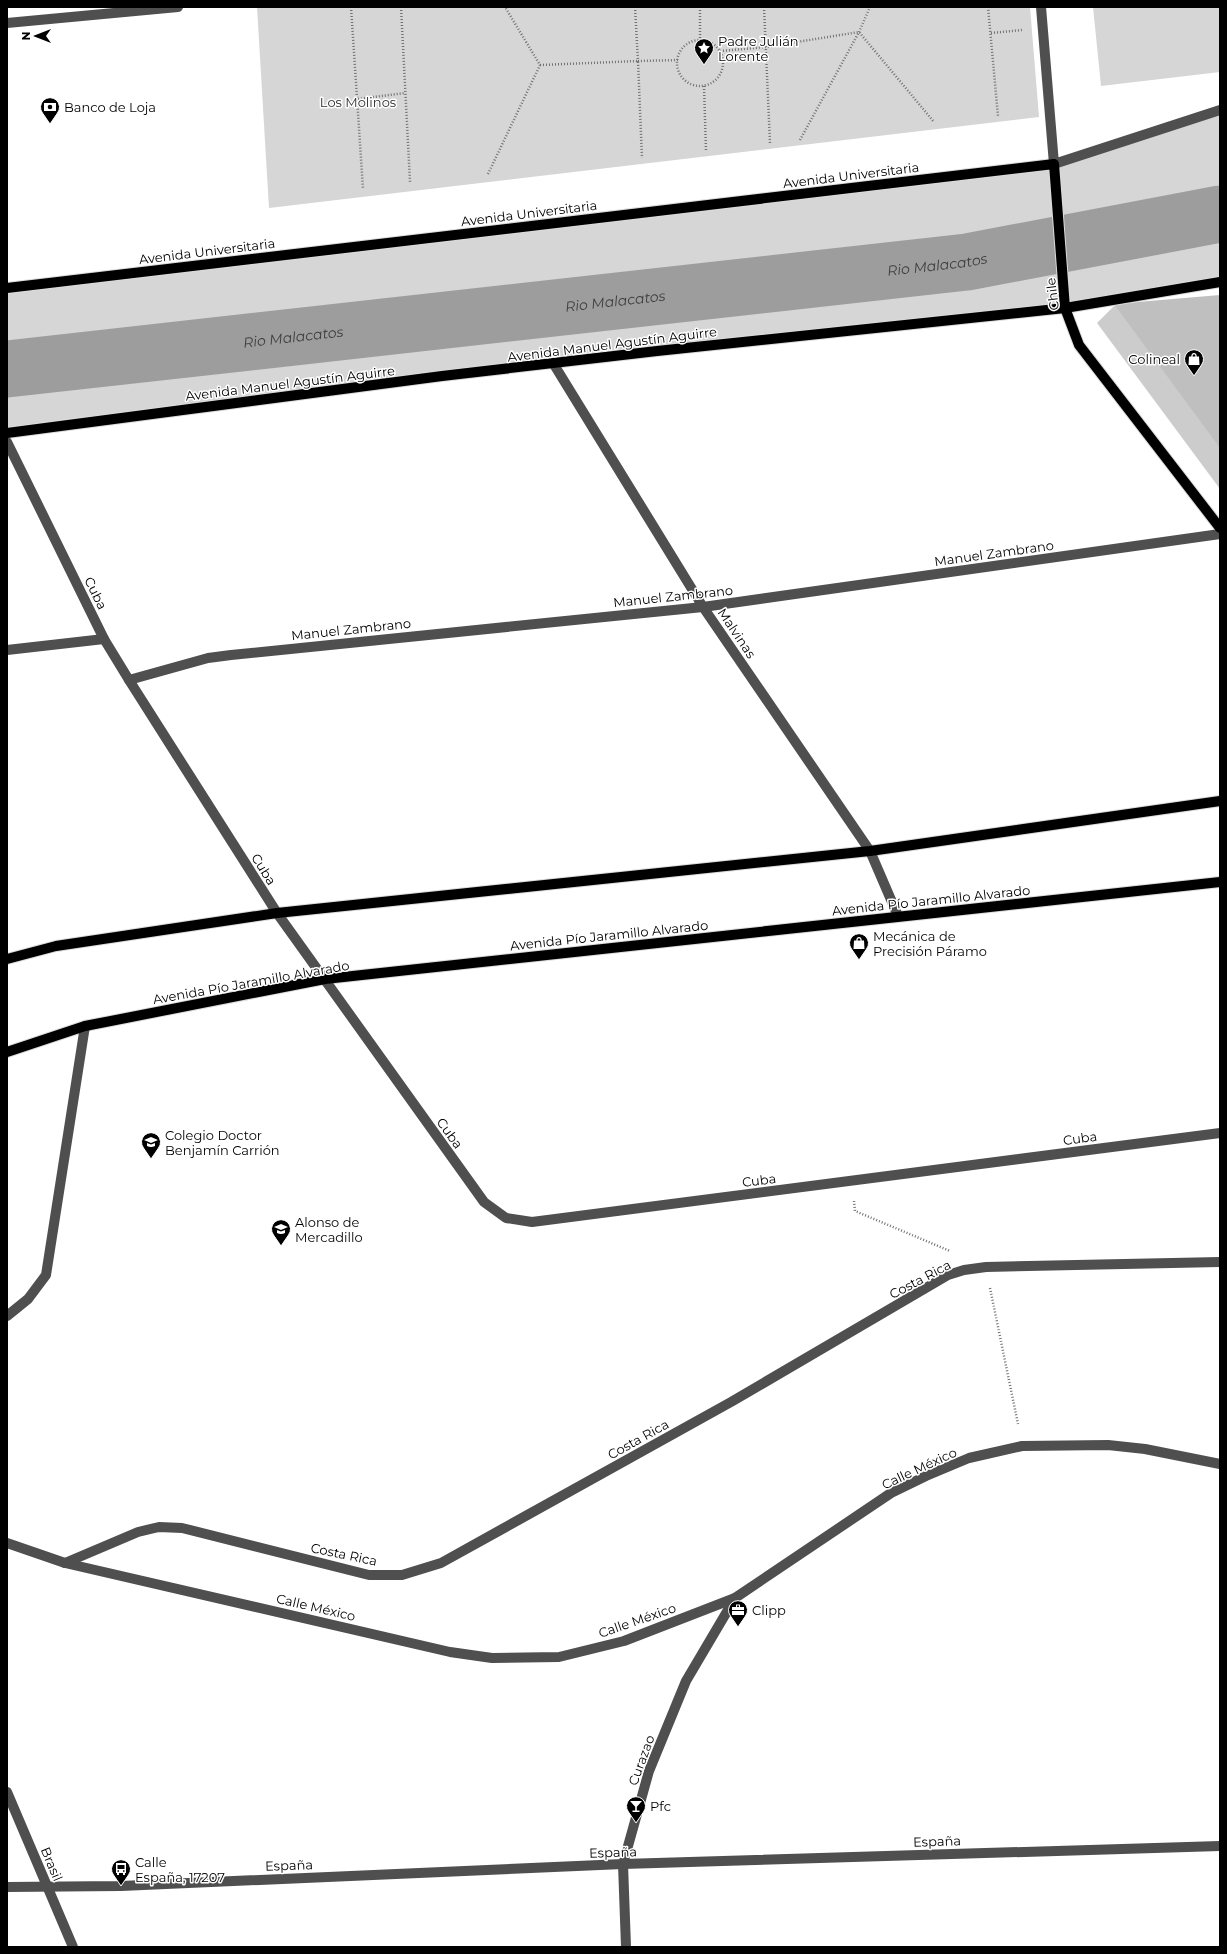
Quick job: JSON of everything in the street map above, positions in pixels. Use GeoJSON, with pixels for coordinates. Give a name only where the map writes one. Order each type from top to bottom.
{"type":"FeatureCollection","features":[{"type":"Feature","properties":{"kind":"main road","name":"Chile"},"geometry":{"type":"LineString","coordinates":[[1054,164],[1065,308],[1079,345],[1220,528]]}},
{"type":"Feature","properties":{"kind":"main road","name":"Avenida Universitaria"},"geometry":{"type":"LineString","coordinates":[[7,288],[1054,164]]}},
{"type":"Feature","properties":{"kind":"main road","name":"Avenida Manuel Agustín Aguirre"},"geometry":{"type":"LineString","coordinates":[[7,433],[442,376],[1065,308],[1220,282]]}},
{"type":"Feature","properties":{"kind":"main road"},"geometry":{"type":"LineString","coordinates":[[7,959],[56,946],[277,913],[870,851],[1220,801]]}},
{"type":"Feature","properties":{"kind":"main road","name":"Avenida Pío Jaramillo Alvarado"},"geometry":{"type":"LineString","coordinates":[[7,1052],[85,1026],[325,979],[1220,882]]}},
{"type":"Feature","properties":{"kind":"street"},"geometry":{"type":"LineString","coordinates":[[7,23],[178,7]]}},
{"type":"Feature","properties":{"kind":"street","name":"Chile"},"geometry":{"type":"LineString","coordinates":[[1042,7],[1054,164]]}},
{"type":"Feature","properties":{"kind":"street"},"geometry":{"type":"LineString","coordinates":[[1054,164],[1220,110]]}},
{"type":"Feature","properties":{"kind":"street","name":"Malvinas"},"geometry":{"type":"LineString","coordinates":[[553,363],[703,606],[870,851],[898,916]]}},
{"type":"Feature","properties":{"kind":"street","name":"Cuba"},"geometry":{"type":"LineString","coordinates":[[7,442],[104,639],[277,913],[484,1202],[506,1218],[532,1222],[852,1182],[1220,1133]]}},
{"type":"Feature","properties":{"kind":"street","name":"Manuel Zambrano"},"geometry":{"type":"LineString","coordinates":[[130,680],[208,658],[703,606],[1220,534]]}},
{"type":"Feature","properties":{"kind":"street"},"geometry":{"type":"LineString","coordinates":[[7,650],[104,639]]}},
{"type":"Feature","properties":{"kind":"street"},"geometry":{"type":"LineString","coordinates":[[7,1316],[28,1299],[46,1275],[85,1026]]}},
{"type":"Feature","properties":{"kind":"street","name":"Costa Rica"},"geometry":{"type":"LineString","coordinates":[[65,1563],[138,1532],[159,1527],[182,1528],[370,1575],[402,1576],[441,1564],[731,1402],[948,1275],[964,1270],[986,1267],[1220,1262]]}},
{"type":"Feature","properties":{"kind":"street","name":"Calle México"},"geometry":{"type":"LineString","coordinates":[[7,1543],[65,1563],[442,1650],[492,1658],[559,1656],[624,1641],[735,1598],[891,1493],[969,1458],[1022,1446],[1108,1445],[1145,1449],[1220,1464]]}},
{"type":"Feature","properties":{"kind":"street","name":"Curazao"},"geometry":{"type":"LineString","coordinates":[[626,1947],[623,1864],[649,1770],[686,1681],[735,1598]]}},
{"type":"Feature","properties":{"kind":"street","name":"Brasil"},"geometry":{"type":"LineString","coordinates":[[7,1792],[73,1947]]}},
{"type":"Feature","properties":{"kind":"street","name":"España"},"geometry":{"type":"LineString","coordinates":[[7,1887],[121,1886],[623,1864],[1220,1846]]}},
{"type":"Feature","properties":{"kind":"path"},"geometry":{"type":"LineString","coordinates":[[351,7],[363,189]]}},
{"type":"Feature","properties":{"kind":"path"},"geometry":{"type":"LineString","coordinates":[[401,7],[410,182]]}},
{"type":"Feature","properties":{"kind":"path"},"geometry":{"type":"LineString","coordinates":[[505,7],[540,65]]}},
{"type":"Feature","properties":{"kind":"path"},"geometry":{"type":"LineString","coordinates":[[635,7],[642,158]]}},
{"type":"Feature","properties":{"kind":"path"},"geometry":{"type":"LineString","coordinates":[[700,7],[700,40]]}},
{"type":"Feature","properties":{"kind":"path"},"geometry":{"type":"LineString","coordinates":[[764,7],[770,143]]}},
{"type":"Feature","properties":{"kind":"path"},"geometry":{"type":"LineString","coordinates":[[800,140],[860,32],[870,7]]}},
{"type":"Feature","properties":{"kind":"path"},"geometry":{"type":"LineString","coordinates":[[988,7],[998,116]]}},
{"type":"Feature","properties":{"kind":"path"},"geometry":{"type":"LineString","coordinates":[[991,33],[1030,29]]}},
{"type":"Feature","properties":{"kind":"path"},"geometry":{"type":"LineString","coordinates":[[720,51],[766,46],[860,32]]}},
{"type":"Feature","properties":{"kind":"path"},"geometry":{"type":"LineString","coordinates":[[860,32],[934,122]]}},
{"type":"Feature","properties":{"kind":"path"},"geometry":{"type":"LineString","coordinates":[[692,41],[708,41],[720,51],[723,58],[721,74],[710,84],[704,86],[690,84],[684,80],[680,74],[678,60],[685,46],[692,41]]}},
{"type":"Feature","properties":{"kind":"path"},"geometry":{"type":"LineString","coordinates":[[540,65],[678,60]]}},
{"type":"Feature","properties":{"kind":"path"},"geometry":{"type":"LineString","coordinates":[[488,174],[540,65]]}},
{"type":"Feature","properties":{"kind":"path"},"geometry":{"type":"LineString","coordinates":[[704,86],[706,151]]}},
{"type":"Feature","properties":{"kind":"path"},"geometry":{"type":"LineString","coordinates":[[358,99],[405,93]]}},
{"type":"Feature","properties":{"kind":"path"},"geometry":{"type":"LineString","coordinates":[[852,1182],[855,1211],[986,1267],[1022,1446]]}},
{"type":"Feature","properties":{"kind":"green space","name":"Los Molinos"},"geometry":{"type":"Polygon","coordinates":[[[257,7],[1030,7],[1039,117],[269,208],[257,7]]]}},
{"type":"Feature","properties":{"kind":"green space"},"geometry":{"type":"Polygon","coordinates":[[[1093,7],[1220,7],[1220,72],[1101,86],[1093,7]]]}},
{"type":"Feature","properties":{"kind":"green space"},"geometry":{"type":"Polygon","coordinates":[[[1220,110],[1220,282],[1065,308],[657,351],[7,433],[7,288],[1054,164],[1220,110]]]}},
{"type":"Feature","properties":{"kind":"building","name":"Colineal"},"geometry":{"type":"Polygon","coordinates":[[[1220,295],[1220,448],[1114,304],[1220,295]]]}},
{"type":"Feature","properties":{"kind":"waterway","name":"Rio Malacatos"},"geometry":{"type":"LineString","coordinates":[[7,369],[967,262],[1220,214]]}},
{"type":"Feature","properties":{"kind":"place","name":"Padre Julián Lorente"},"geometry":{"type":"Point","coordinates":[704,65]}},
{"type":"Feature","properties":{"kind":"place","name":"Banco de Loja"},"geometry":{"type":"Point","coordinates":[50,124]}},
{"type":"Feature","properties":{"kind":"place","name":"Colineal"},"geometry":{"type":"Point","coordinates":[1194,376]}},
{"type":"Feature","properties":{"kind":"place","name":"Mecánica de Precisión Páramo"},"geometry":{"type":"Point","coordinates":[859,960]}},
{"type":"Feature","properties":{"kind":"place","name":"Colegio Doctor Benjamín Carrión"},"geometry":{"type":"Point","coordinates":[151,1159]}},
{"type":"Feature","properties":{"kind":"place","name":"Alonso de Mercadillo"},"geometry":{"type":"Point","coordinates":[281,1246]}},
{"type":"Feature","properties":{"kind":"place","name":"Clipp"},"geometry":{"type":"Point","coordinates":[738,1627]}},
{"type":"Feature","properties":{"kind":"place","name":"Pfc"},"geometry":{"type":"Point","coordinates":[636,1823]}},
{"type":"Feature","properties":{"kind":"place","name":"Calle España, 17207"},"geometry":{"type":"Point","coordinates":[121,1886]}}]}
